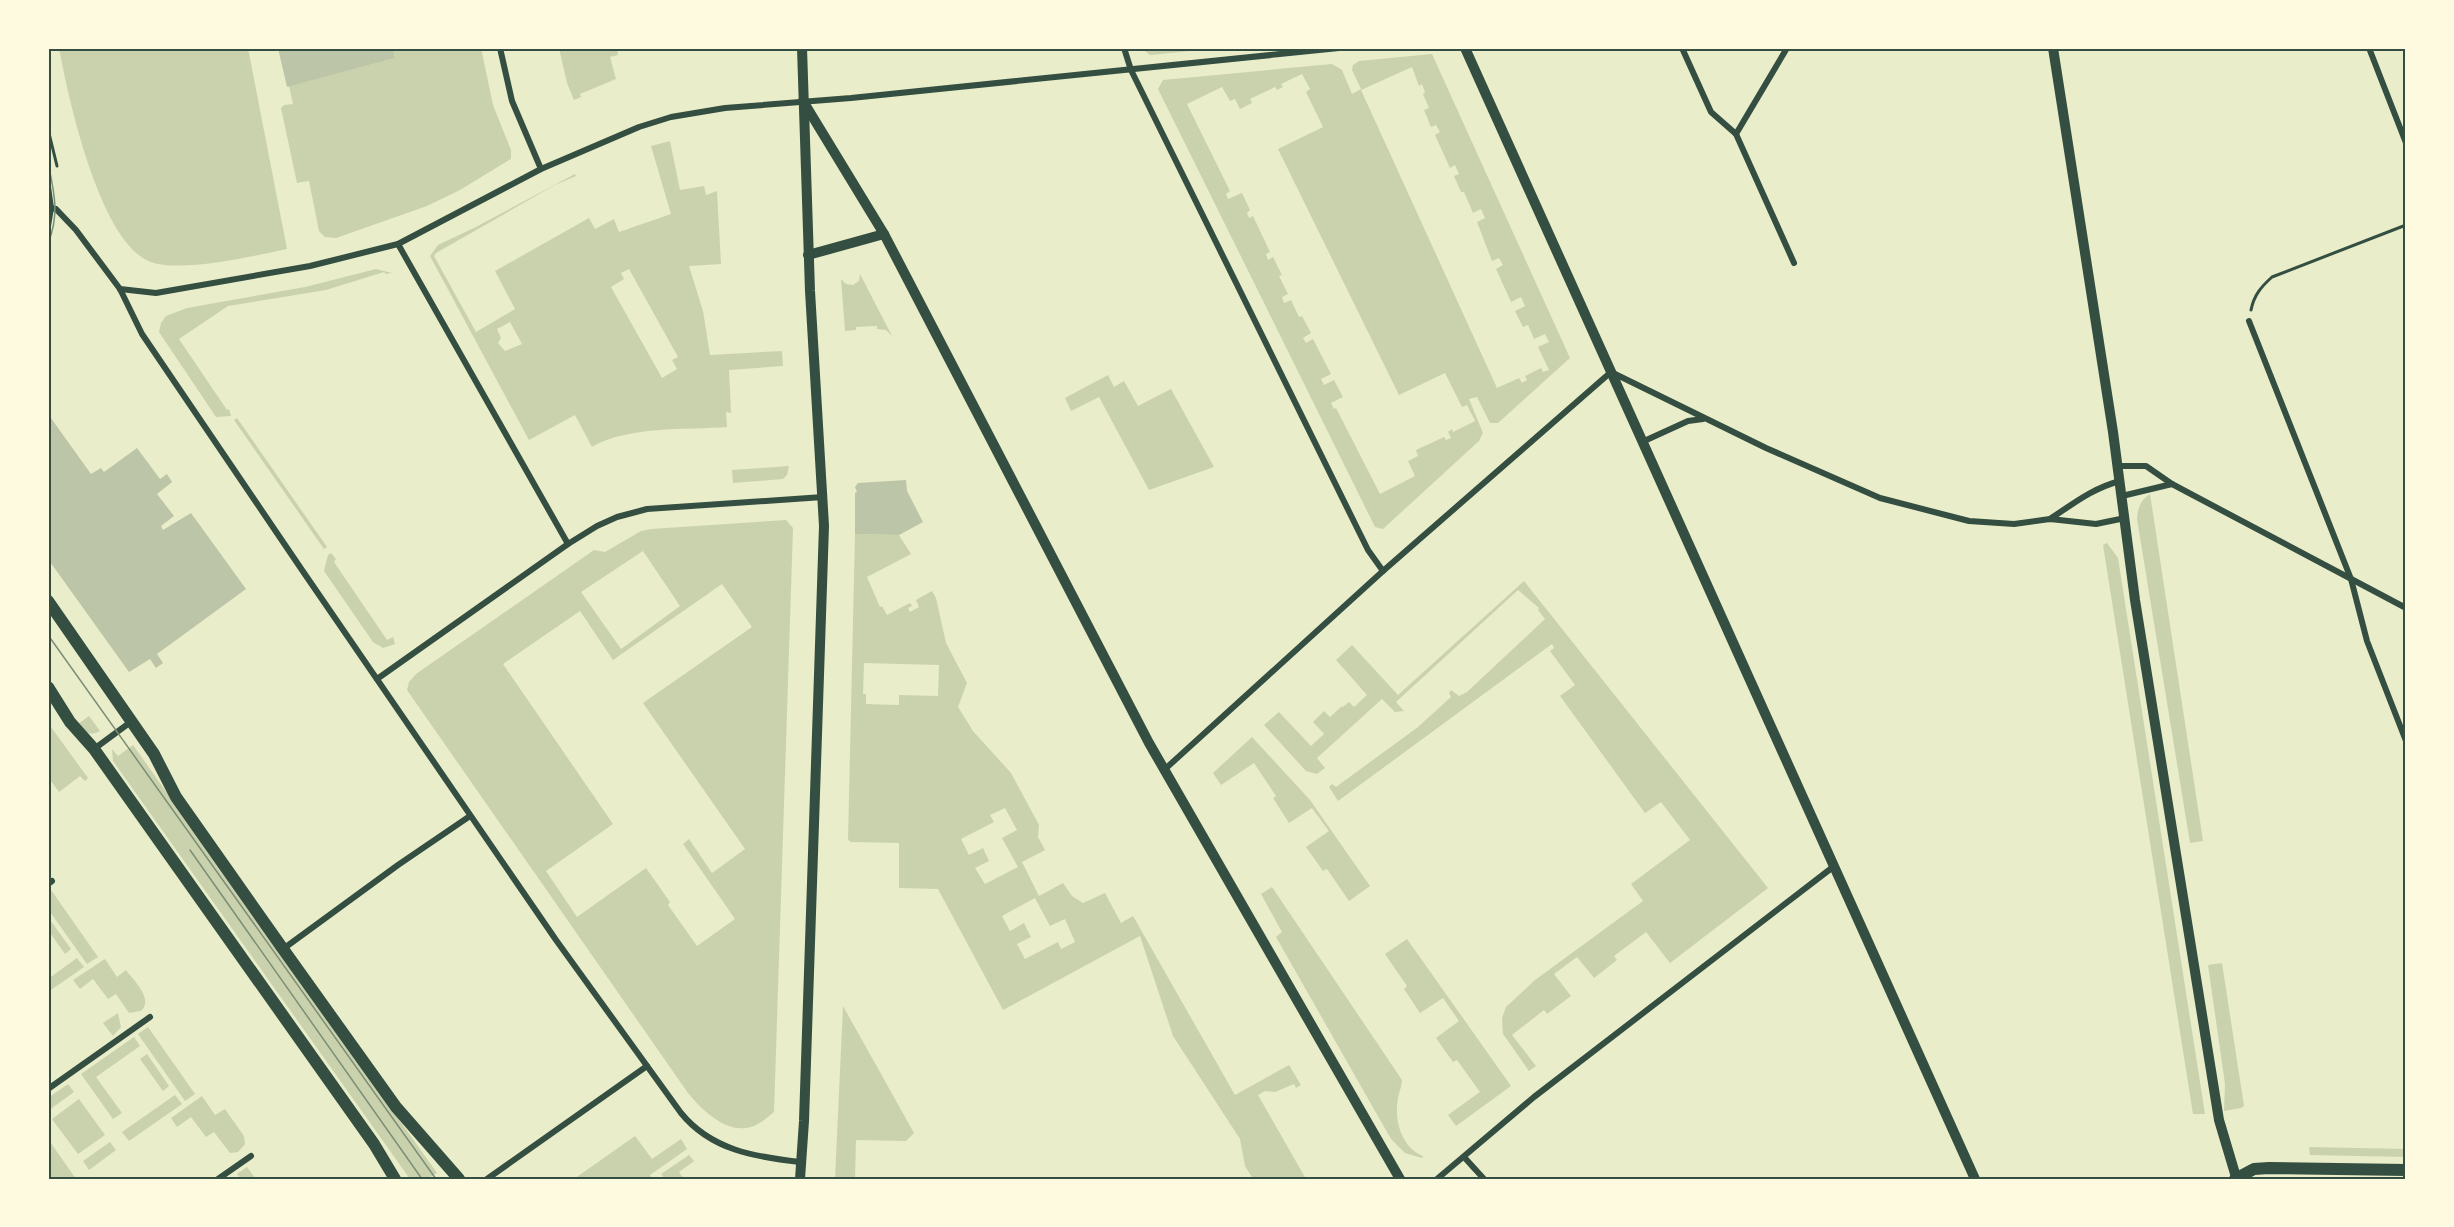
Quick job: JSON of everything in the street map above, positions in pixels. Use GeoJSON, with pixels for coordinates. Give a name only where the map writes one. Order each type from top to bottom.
{"type":"FeatureCollection","features":[{"type":"Feature","properties":{"kind":"main road"},"geometry":{"type":"LineString","coordinates":[[48,601],[133,721],[154,754],[176,797],[396,1107],[459,1179]]}},
{"type":"Feature","properties":{"kind":"main road"},"geometry":{"type":"LineString","coordinates":[[48,687],[70,722],[94,749],[374,1144],[395,1179]]}},
{"type":"Feature","properties":{"kind":"main road"},"geometry":{"type":"LineString","coordinates":[[2235,1178],[2254,1169],[2269,1168],[2406,1170]]}},
{"type":"Feature","properties":{"kind":"street"},"geometry":{"type":"LineString","coordinates":[[500,48],[512,101],[541,168]]}},
{"type":"Feature","properties":{"kind":"street"},"geometry":{"type":"LineString","coordinates":[[800,1179],[822,622],[823,497],[808,255],[802,48]]}},
{"type":"Feature","properties":{"kind":"street"},"geometry":{"type":"LineString","coordinates":[[1124,48],[1131,70],[1368,550],[1383,571]]}},
{"type":"Feature","properties":{"kind":"street"},"geometry":{"type":"LineString","coordinates":[[120,289],[156,293],[310,266],[398,244],[541,168],[671,117],[725,108],[1339,48]]}},
{"type":"Feature","properties":{"kind":"street"},"geometry":{"type":"LineString","coordinates":[[1465,48],[1833,867],[1976,1179]]}},
{"type":"Feature","properties":{"kind":"street"},"geometry":{"type":"LineString","coordinates":[[1682,48],[1712,112],[1736,134],[1794,263]]}},
{"type":"Feature","properties":{"kind":"street"},"geometry":{"type":"LineString","coordinates":[[1736,134],[1786,48]]}},
{"type":"Feature","properties":{"kind":"street"},"geometry":{"type":"LineString","coordinates":[[2053,48],[2120,481],[2137,612],[2219,1120],[2235,1178]]}},
{"type":"Feature","properties":{"kind":"street"},"geometry":{"type":"LineString","coordinates":[[2369,48],[2406,143]]}},
{"type":"Feature","properties":{"kind":"street"},"geometry":{"type":"LineString","coordinates":[[803,101],[884,234],[1164,770],[1400,1179]]}},
{"type":"Feature","properties":{"kind":"street"},"geometry":{"type":"LineString","coordinates":[[48,187],[51,208],[48,226]]}},
{"type":"Feature","properties":{"kind":"street"},"geometry":{"type":"LineString","coordinates":[[51,208],[56,209],[76,230],[120,289],[142,334],[470,816],[689,1122],[707,1138],[730,1148],[770,1159],[800,1162]]}},
{"type":"Feature","properties":{"kind":"street"},"geometry":{"type":"LineString","coordinates":[[808,255],[884,234]]}},
{"type":"Feature","properties":{"kind":"street"},"geometry":{"type":"LineString","coordinates":[[398,244],[568,544]]}},
{"type":"Feature","properties":{"kind":"street"},"geometry":{"type":"LineString","coordinates":[[2249,321],[2351,579],[2367,641],[2406,741]]}},
{"type":"Feature","properties":{"kind":"street"},"geometry":{"type":"LineString","coordinates":[[1611,372],[1704,419],[1880,498],[1969,522],[2014,524],[2050,519],[2096,524],[2125,518]]}},
{"type":"Feature","properties":{"kind":"street"},"geometry":{"type":"LineString","coordinates":[[1164,770],[1383,571],[1611,372]]}},
{"type":"Feature","properties":{"kind":"street"},"geometry":{"type":"LineString","coordinates":[[1642,442],[1688,421],[1704,419]]}},
{"type":"Feature","properties":{"kind":"street"},"geometry":{"type":"LineString","coordinates":[[2117,466],[2146,466],[2172,484],[2406,608]]}},
{"type":"Feature","properties":{"kind":"street"},"geometry":{"type":"LineString","coordinates":[[2050,519],[2091,491],[2120,481]]}},
{"type":"Feature","properties":{"kind":"street"},"geometry":{"type":"LineString","coordinates":[[2122,496],[2172,484]]}},
{"type":"Feature","properties":{"kind":"street"},"geometry":{"type":"LineString","coordinates":[[377,679],[568,544],[617,517],[647,509],[823,497]]}},
{"type":"Feature","properties":{"kind":"street"},"geometry":{"type":"LineString","coordinates":[[94,749],[133,721]]}},
{"type":"Feature","properties":{"kind":"street"},"geometry":{"type":"LineString","coordinates":[[284,949],[398,865],[470,816]]}},
{"type":"Feature","properties":{"kind":"street"},"geometry":{"type":"LineString","coordinates":[[1437,1179],[1526,1103],[1833,867]]}},
{"type":"Feature","properties":{"kind":"street"},"geometry":{"type":"LineString","coordinates":[[48,1089],[150,1017]]}},
{"type":"Feature","properties":{"kind":"street"},"geometry":{"type":"LineString","coordinates":[[487,1179],[647,1066]]}},
{"type":"Feature","properties":{"kind":"street"},"geometry":{"type":"LineString","coordinates":[[218,1179],[251,1156]]}},
{"type":"Feature","properties":{"kind":"street"},"geometry":{"type":"LineString","coordinates":[[1464,1157],[1484,1179]]}},
{"type":"Feature","properties":{"kind":"path"},"geometry":{"type":"LineString","coordinates":[[48,129],[57,166]]}},
{"type":"Feature","properties":{"kind":"path"},"geometry":{"type":"LineString","coordinates":[[2249,321],[2253,300],[2261,287],[2272,277],[2406,225]]}},
{"type":"Feature","properties":{"kind":"green space"},"geometry":{"type":"Polygon","coordinates":[[[59,48],[248,48],[287,249],[256,256],[181,266],[151,262],[133,250],[116,228],[89,167],[70,100],[59,48]]]}},
{"type":"Feature","properties":{"kind":"green space"},"geometry":{"type":"Polygon","coordinates":[[[393,48],[481,48],[493,105],[511,150],[511,159],[460,190],[427,206],[336,238],[325,237],[319,231],[309,181],[297,183],[281,108],[284,105],[293,104],[289,86],[395,58],[393,48]]]}},
{"type":"Feature","properties":{"kind":"green space"},"geometry":{"type":"Polygon","coordinates":[[[559,48],[617,48],[618,55],[610,57],[616,79],[580,94],[581,97],[574,100],[567,83],[559,48]]]}},
{"type":"Feature","properties":{"kind":"green space"},"geometry":{"type":"Polygon","coordinates":[[[1141,48],[1221,48],[1150,55],[1141,48]]]}},
{"type":"Feature","properties":{"kind":"green space"},"geometry":{"type":"Polygon","coordinates":[[[1432,54],[1570,358],[1498,423],[1490,423],[1477,397],[1469,399],[1483,433],[1479,441],[1383,529],[1375,527],[1158,89],[1163,80],[1332,64],[1342,70],[1352,94],[1361,89],[1352,70],[1353,65],[1359,61],[1432,54]],[[1412,67],[1361,90],[1497,388],[1519,378],[1522,383],[1527,380],[1525,376],[1541,368],[1543,372],[1549,370],[1538,347],[1549,342],[1545,334],[1534,339],[1528,325],[1523,327],[1515,311],[1525,306],[1521,297],[1511,302],[1496,269],[1503,265],[1499,258],[1492,261],[1477,222],[1485,218],[1481,209],[1473,213],[1464,192],[1461,192],[1454,176],[1459,174],[1455,165],[1450,168],[1435,135],[1440,132],[1436,125],[1431,127],[1424,110],[1429,108],[1423,94],[1425,92],[1422,84],[1419,86],[1412,67]],[[1302,74],[1281,84],[1283,87],[1277,90],[1275,87],[1250,99],[1252,103],[1240,109],[1235,99],[1230,101],[1222,87],[1187,104],[1230,191],[1226,194],[1228,199],[1242,193],[1250,210],[1247,213],[1249,218],[1253,216],[1270,252],[1266,254],[1268,260],[1273,257],[1282,275],[1279,276],[1288,294],[1282,297],[1284,303],[1291,300],[1299,317],[1302,316],[1311,333],[1303,338],[1306,343],[1313,339],[1331,374],[1321,379],[1324,385],[1334,380],[1343,397],[1331,403],[1334,409],[1336,408],[1380,494],[1415,476],[1408,461],[1418,456],[1416,450],[1444,437],[1446,440],[1451,438],[1448,432],[1452,429],[1453,432],[1475,421],[1467,405],[1462,407],[1445,373],[1399,395],[1278,149],[1323,127],[1306,92],[1310,89],[1302,74]]]}},
{"type":"Feature","properties":{"kind":"green space"},"geometry":{"type":"Polygon","coordinates":[[[670,141],[680,190],[704,186],[706,195],[717,191],[721,264],[689,266],[703,311],[710,355],[782,351],[783,366],[729,370],[731,413],[726,412],[727,427],[639,432],[606,440],[592,447],[575,415],[529,440],[430,256],[438,245],[575,174],[576,176],[555,185],[434,256],[476,332],[515,309],[495,271],[589,218],[595,229],[614,219],[619,232],[671,214],[651,146],[670,141]],[[629,269],[621,273],[624,279],[611,287],[662,378],[677,369],[672,360],[678,357],[629,269]],[[510,322],[497,329],[501,338],[498,343],[505,351],[522,344],[510,322]]]}},
{"type":"Feature","properties":{"kind":"green space"},"geometry":{"type":"Polygon","coordinates":[[[376,269],[392,273],[384,272],[326,290],[228,306],[179,339],[227,410],[229,409],[231,416],[216,417],[159,332],[166,316],[187,308],[305,287],[376,269]]]}},
{"type":"Feature","properties":{"kind":"green space"},"geometry":{"type":"Polygon","coordinates":[[[860,274],[892,336],[886,330],[877,329],[877,326],[856,327],[856,330],[845,331],[841,279],[846,284],[853,285],[859,281],[860,274]]]}},
{"type":"Feature","properties":{"kind":"green space"},"geometry":{"type":"Polygon","coordinates":[[[1108,375],[1114,387],[1124,381],[1138,406],[1171,389],[1214,467],[1149,490],[1099,397],[1071,411],[1065,398],[1108,375]]]}},
{"type":"Feature","properties":{"kind":"green space"},"geometry":{"type":"Polygon","coordinates":[[[237,418],[327,547],[324,549],[234,420],[237,418]]]}},
{"type":"Feature","properties":{"kind":"green space"},"geometry":{"type":"Polygon","coordinates":[[[789,466],[787,475],[783,479],[733,483],[732,470],[789,466]]]}},
{"type":"Feature","properties":{"kind":"green space"},"geometry":{"type":"Polygon","coordinates":[[[2150,494],[2203,841],[2190,843],[2137,519],[2140,505],[2150,494]]]}},
{"type":"Feature","properties":{"kind":"green space"},"geometry":{"type":"Polygon","coordinates":[[[786,520],[793,528],[774,1112],[757,1125],[744,1128],[735,1128],[717,1120],[688,1093],[407,690],[409,682],[416,674],[594,550],[605,552],[641,531],[786,520]],[[643,551],[581,592],[621,649],[680,606],[643,551]],[[722,584],[613,660],[580,611],[503,664],[613,824],[546,871],[577,917],[646,868],[670,902],[668,905],[697,946],[735,919],[683,844],[689,839],[712,873],[745,849],[643,703],[752,627],[722,584]]]}},
{"type":"Feature","properties":{"kind":"green space"},"geometry":{"type":"Polygon","coordinates":[[[855,534],[899,535],[911,554],[867,577],[880,607],[882,606],[887,615],[910,603],[912,606],[908,608],[910,612],[919,607],[916,600],[932,591],[936,598],[946,643],[967,683],[958,707],[973,731],[1011,773],[1039,825],[1038,837],[1045,850],[1022,862],[1039,896],[1063,883],[1072,896],[1083,903],[1105,893],[1121,923],[1133,916],[1235,1095],[1289,1065],[1301,1085],[1296,1088],[1294,1084],[1275,1092],[1265,1091],[1258,1095],[1306,1179],[1253,1179],[1245,1166],[1240,1139],[1173,1036],[1140,936],[1003,1010],[938,889],[899,888],[899,843],[851,842],[848,840],[855,534]],[[864,663],[863,694],[866,694],[866,704],[899,705],[899,695],[938,696],[939,665],[864,663]],[[1005,808],[990,815],[994,822],[961,839],[969,855],[983,848],[989,861],[975,868],[985,884],[1018,867],[1002,838],[1017,830],[1005,808]],[[1035,898],[1002,916],[1010,931],[1024,923],[1031,937],[1017,944],[1025,959],[1058,942],[1061,949],[1075,942],[1065,919],[1050,926],[1035,898]]]}},
{"type":"Feature","properties":{"kind":"green space"},"geometry":{"type":"Polygon","coordinates":[[[2107,543],[2118,558],[2205,1114],[2193,1114],[2103,545],[2107,543]]]}},
{"type":"Feature","properties":{"kind":"green space"},"geometry":{"type":"Polygon","coordinates":[[[331,553],[336,559],[334,562],[387,640],[393,637],[395,644],[383,648],[373,642],[324,571],[328,555],[331,553]]]}},
{"type":"Feature","properties":{"kind":"green space"},"geometry":{"type":"Polygon","coordinates":[[[1524,581],[1768,888],[1670,963],[1646,932],[1614,956],[1617,960],[1594,978],[1577,957],[1554,974],[1571,996],[1547,1014],[1544,1010],[1512,1035],[1536,1066],[1529,1071],[1503,1034],[1502,1018],[1506,1007],[1535,980],[1643,901],[1631,884],[1690,840],[1661,802],[1645,813],[1560,696],[1575,685],[1550,651],[1554,648],[1552,644],[1338,801],[1329,787],[1332,784],[1336,787],[1418,727],[1451,697],[1449,693],[1451,690],[1459,696],[1467,692],[1545,619],[1538,610],[1539,608],[1518,590],[1396,702],[1404,711],[1395,712],[1382,699],[1317,758],[1325,768],[1317,774],[1306,771],[1264,725],[1279,712],[1311,746],[1324,734],[1313,722],[1324,711],[1330,717],[1349,702],[1354,707],[1367,695],[1336,660],[1352,645],[1398,695],[1524,581]]]}},
{"type":"Feature","properties":{"kind":"green space"},"geometry":{"type":"Polygon","coordinates":[[[89,716],[100,731],[90,734],[78,724],[89,716]]]}},
{"type":"Feature","properties":{"kind":"green space"},"geometry":{"type":"Polygon","coordinates":[[[51,727],[88,778],[85,781],[80,776],[59,792],[48,777],[48,729],[51,727]]]}},
{"type":"Feature","properties":{"kind":"green space"},"geometry":{"type":"Polygon","coordinates":[[[1252,737],[1310,800],[1370,886],[1349,901],[1327,869],[1323,871],[1306,847],[1329,831],[1312,808],[1289,823],[1273,798],[1276,796],[1254,763],[1221,785],[1213,773],[1252,737]]]}},
{"type":"Feature","properties":{"kind":"green space"},"geometry":{"type":"Polygon","coordinates":[[[133,745],[437,1173],[427,1179],[410,1179],[113,761],[112,749],[118,756],[133,745]]]}},
{"type":"Feature","properties":{"kind":"green space"},"geometry":{"type":"Polygon","coordinates":[[[1272,887],[1402,1080],[1397,1106],[1398,1124],[1404,1139],[1415,1152],[1423,1156],[1422,1158],[1405,1153],[1391,1139],[1276,937],[1282,932],[1261,894],[1272,887]]]}},
{"type":"Feature","properties":{"kind":"green space"},"geometry":{"type":"Polygon","coordinates":[[[51,890],[98,957],[87,964],[48,909],[48,892],[51,890]]]}},
{"type":"Feature","properties":{"kind":"green space"},"geometry":{"type":"Polygon","coordinates":[[[48,917],[71,949],[65,954],[48,930],[48,917]]]}},
{"type":"Feature","properties":{"kind":"green space"},"geometry":{"type":"Polygon","coordinates":[[[1407,939],[1511,1086],[1456,1126],[1448,1115],[1480,1092],[1457,1060],[1453,1062],[1436,1038],[1459,1021],[1443,998],[1420,1013],[1404,989],[1407,986],[1385,954],[1407,939]]]}},
{"type":"Feature","properties":{"kind":"green space"},"geometry":{"type":"Polygon","coordinates":[[[77,958],[84,967],[48,992],[48,979],[77,958]]]}},
{"type":"Feature","properties":{"kind":"green space"},"geometry":{"type":"Polygon","coordinates":[[[105,959],[117,977],[126,970],[138,985],[145,1001],[141,1011],[129,1013],[116,994],[108,999],[93,979],[80,989],[73,980],[105,959]]]}},
{"type":"Feature","properties":{"kind":"green space"},"geometry":{"type":"Polygon","coordinates":[[[2222,963],[2244,1106],[2224,1111],[2225,1084],[2208,965],[2222,963]]]}},
{"type":"Feature","properties":{"kind":"green space"},"geometry":{"type":"Polygon","coordinates":[[[843,1006],[914,1133],[906,1141],[856,1140],[855,1179],[835,1179],[843,1006]]]}},
{"type":"Feature","properties":{"kind":"green space"},"geometry":{"type":"Polygon","coordinates":[[[118,1013],[121,1027],[113,1036],[103,1023],[118,1013]]]}},
{"type":"Feature","properties":{"kind":"green space"},"geometry":{"type":"Polygon","coordinates":[[[148,1027],[195,1094],[185,1101],[138,1034],[148,1027]]]}},
{"type":"Feature","properties":{"kind":"green space"},"geometry":{"type":"Polygon","coordinates":[[[134,1037],[140,1046],[96,1077],[122,1113],[113,1119],[81,1074],[134,1037]]]}},
{"type":"Feature","properties":{"kind":"green space"},"geometry":{"type":"Polygon","coordinates":[[[147,1054],[169,1086],[163,1091],[140,1059],[147,1054]]]}},
{"type":"Feature","properties":{"kind":"green space"},"geometry":{"type":"Polygon","coordinates":[[[68,1084],[74,1092],[48,1111],[48,1098],[68,1084]]]}},
{"type":"Feature","properties":{"kind":"green space"},"geometry":{"type":"Polygon","coordinates":[[[175,1095],[182,1104],[129,1141],[122,1132],[175,1095]]]}},
{"type":"Feature","properties":{"kind":"green space"},"geometry":{"type":"Polygon","coordinates":[[[202,1096],[215,1115],[225,1109],[244,1136],[245,1144],[238,1152],[230,1153],[214,1132],[206,1137],[191,1117],[177,1127],[171,1118],[202,1096]]]}},
{"type":"Feature","properties":{"kind":"green space"},"geometry":{"type":"Polygon","coordinates":[[[79,1099],[105,1135],[78,1154],[52,1119],[79,1099]]]}},
{"type":"Feature","properties":{"kind":"green space"},"geometry":{"type":"Polygon","coordinates":[[[635,1136],[652,1159],[681,1139],[687,1149],[650,1175],[652,1179],[574,1179],[635,1136]]]}},
{"type":"Feature","properties":{"kind":"green space"},"geometry":{"type":"Polygon","coordinates":[[[48,1139],[76,1179],[48,1179],[48,1139]]]}},
{"type":"Feature","properties":{"kind":"green space"},"geometry":{"type":"Polygon","coordinates":[[[110,1142],[116,1150],[89,1170],[83,1161],[110,1142]]]}},
{"type":"Feature","properties":{"kind":"green space"},"geometry":{"type":"Polygon","coordinates":[[[2309,1147],[2406,1149],[2406,1157],[2310,1155],[2309,1147]]]}},
{"type":"Feature","properties":{"kind":"green space"},"geometry":{"type":"Polygon","coordinates":[[[689,1155],[694,1161],[679,1172],[684,1179],[665,1179],[661,1174],[689,1155]]]}},
{"type":"Feature","properties":{"kind":"green space"},"geometry":{"type":"Polygon","coordinates":[[[247,1167],[256,1179],[241,1179],[237,1174],[247,1167]]]}},
{"type":"Feature","properties":{"kind":"building"},"geometry":{"type":"Polygon","coordinates":[[[278,48],[393,48],[395,58],[287,87],[278,48]]]}},
{"type":"Feature","properties":{"kind":"building"},"geometry":{"type":"Polygon","coordinates":[[[48,414],[91,474],[101,468],[104,472],[137,448],[160,479],[167,474],[172,482],[157,494],[174,516],[161,526],[163,530],[191,513],[246,589],[157,654],[163,663],[156,668],[150,659],[129,672],[48,559],[48,414]]]}},
{"type":"Feature","properties":{"kind":"building"},"geometry":{"type":"Polygon","coordinates":[[[906,480],[907,491],[923,522],[899,535],[855,534],[855,493],[857,492],[855,487],[858,483],[906,480]]]}},
{"type":"Feature","properties":{"kind":"tram line"},"geometry":{"type":"LineString","coordinates":[[48,163],[55,213],[48,243]]}},
{"type":"Feature","properties":{"kind":"tram line"},"geometry":{"type":"LineString","coordinates":[[48,635],[436,1179]]}},
{"type":"Feature","properties":{"kind":"tram line"},"geometry":{"type":"LineString","coordinates":[[190,850],[422,1179]]}}]}
